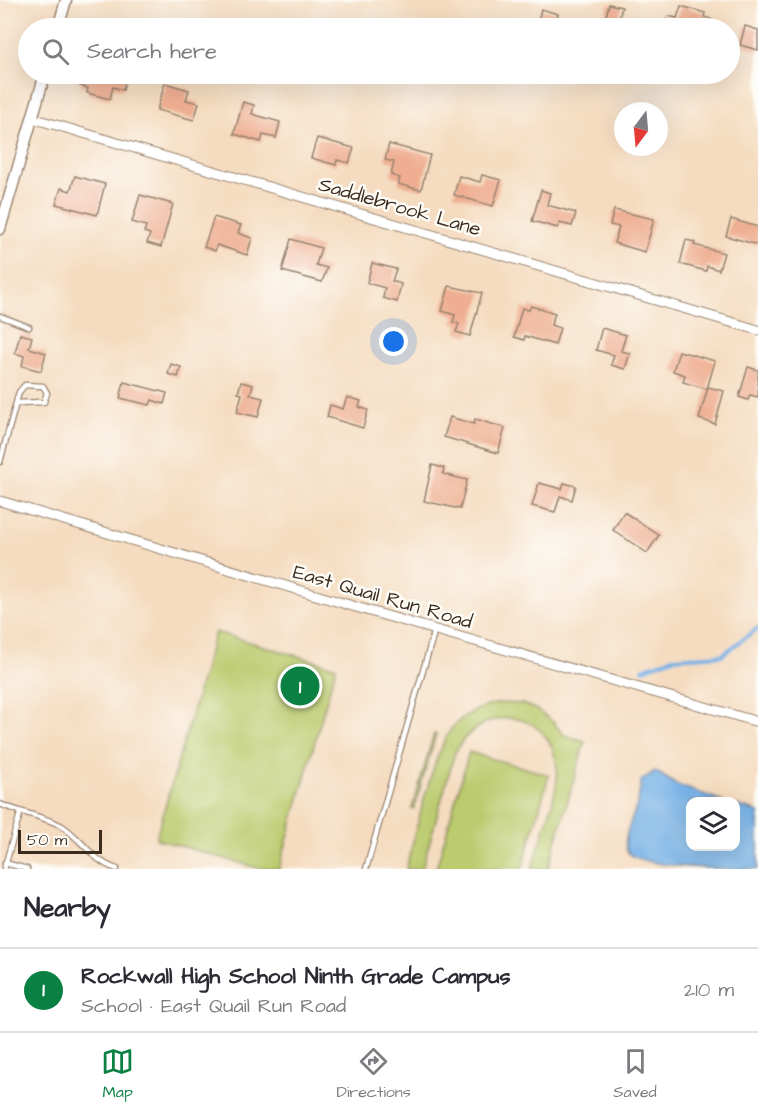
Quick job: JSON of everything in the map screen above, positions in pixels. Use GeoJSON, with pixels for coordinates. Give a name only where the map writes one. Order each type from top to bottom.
{"type":"FeatureCollection","features":[{"type":"Feature","properties":{"kind":"street"},"geometry":{"type":"LineString","coordinates":[[61,18],[66,0]]}},
{"type":"Feature","properties":{"kind":"street"},"geometry":{"type":"LineString","coordinates":[[0,229],[42,84]]}},
{"type":"Feature","properties":{"kind":"street","name":"Saddlebrook Lane"},"geometry":{"type":"LineString","coordinates":[[32,118],[758,330]]}},
{"type":"Feature","properties":{"kind":"street","name":"East Quail Run Road"},"geometry":{"type":"LineString","coordinates":[[0,501],[758,722]]}},
{"type":"Feature","properties":{"kind":"lane"},"geometry":{"type":"LineString","coordinates":[[0,316],[29,327]]}},
{"type":"Feature","properties":{"kind":"lane"},"geometry":{"type":"LineString","coordinates":[[0,462],[19,392],[25,385],[44,386],[47,393],[44,402],[17,403]]}},
{"type":"Feature","properties":{"kind":"lane"},"geometry":{"type":"LineString","coordinates":[[366,869],[435,629]]}},
{"type":"Feature","properties":{"kind":"lane"},"geometry":{"type":"LineString","coordinates":[[0,804],[20,814],[61,826],[100,861],[117,869]]}},
{"type":"Feature","properties":{"kind":"lane"},"geometry":{"type":"LineString","coordinates":[[20,814],[4,866],[27,869]]}},
{"type":"Feature","properties":{"kind":"green space"},"geometry":{"type":"Polygon","coordinates":[[[215,632],[336,667],[279,869],[261,869],[156,839],[215,632]]]}},
{"type":"Feature","properties":{"kind":"green space"},"geometry":{"type":"Polygon","coordinates":[[[500,703],[522,704],[535,709],[552,721],[564,735],[585,741],[548,869],[532,869],[555,790],[557,767],[552,747],[542,732],[529,723],[514,719],[497,719],[481,725],[467,736],[455,752],[422,869],[406,869],[425,795],[445,740],[452,728],[468,714],[500,703]]]}},
{"type":"Feature","properties":{"kind":"green space"},"geometry":{"type":"Polygon","coordinates":[[[434,734],[436,734],[414,809],[412,809],[434,734]]]}},
{"type":"Feature","properties":{"kind":"green space"},"geometry":{"type":"Polygon","coordinates":[[[469,752],[549,775],[522,869],[436,869],[469,752]]]}},
{"type":"Feature","properties":{"kind":"water"},"geometry":{"type":"Polygon","coordinates":[[[655,771],[677,785],[712,797],[686,797],[686,851],[740,851],[740,806],[758,812],[758,869],[685,867],[646,861],[632,856],[626,849],[625,843],[637,804],[641,781],[655,771]]]}},
{"type":"Feature","properties":{"kind":"building"},"geometry":{"type":"Polygon","coordinates":[[[609,4],[622,7],[619,18],[606,18],[609,4]]]}},
{"type":"Feature","properties":{"kind":"building"},"geometry":{"type":"Polygon","coordinates":[[[681,6],[705,13],[704,17],[708,18],[677,18],[681,6]]]}},
{"type":"Feature","properties":{"kind":"building"},"geometry":{"type":"Polygon","coordinates":[[[541,9],[558,14],[557,18],[539,18],[541,9]]]}},
{"type":"Feature","properties":{"kind":"building"},"geometry":{"type":"Polygon","coordinates":[[[745,26],[758,30],[758,50],[740,45],[745,26]]]}},
{"type":"Feature","properties":{"kind":"building"},"geometry":{"type":"Polygon","coordinates":[[[80,84],[124,84],[123,90],[113,87],[110,99],[87,93],[88,88],[80,86],[80,84]]]}},
{"type":"Feature","properties":{"kind":"building"},"geometry":{"type":"Polygon","coordinates":[[[165,84],[189,90],[186,100],[199,103],[194,120],[157,110],[165,84]]]}},
{"type":"Feature","properties":{"kind":"building"},"geometry":{"type":"Polygon","coordinates":[[[243,102],[254,105],[252,114],[280,122],[276,138],[263,135],[261,142],[234,134],[243,102]]]}},
{"type":"Feature","properties":{"kind":"building"},"geometry":{"type":"Polygon","coordinates":[[[317,138],[354,148],[349,163],[337,160],[336,165],[311,158],[317,138]]]}},
{"type":"Feature","properties":{"kind":"building"},"geometry":{"type":"Polygon","coordinates":[[[389,144],[430,155],[421,190],[398,184],[400,178],[391,175],[394,162],[385,160],[389,144]]]}},
{"type":"Feature","properties":{"kind":"building"},"geometry":{"type":"Polygon","coordinates":[[[482,175],[501,180],[493,206],[454,195],[459,176],[480,182],[482,175]]]}},
{"type":"Feature","properties":{"kind":"building"},"geometry":{"type":"Polygon","coordinates":[[[75,176],[105,184],[97,215],[56,204],[61,188],[70,191],[75,176]]]}},
{"type":"Feature","properties":{"kind":"building"},"geometry":{"type":"Polygon","coordinates":[[[541,190],[550,193],[547,205],[576,213],[572,226],[559,223],[558,228],[532,221],[541,190]]]}},
{"type":"Feature","properties":{"kind":"building"},"geometry":{"type":"Polygon","coordinates":[[[140,195],[173,204],[161,247],[147,243],[150,234],[144,232],[146,226],[132,222],[140,195]]]}},
{"type":"Feature","properties":{"kind":"building"},"geometry":{"type":"Polygon","coordinates":[[[614,210],[654,219],[645,252],[614,243],[619,227],[610,225],[614,210]]]}},
{"type":"Feature","properties":{"kind":"building"},"geometry":{"type":"Polygon","coordinates":[[[214,217],[241,225],[238,233],[252,238],[247,255],[217,245],[215,251],[204,247],[214,217]]]}},
{"type":"Feature","properties":{"kind":"building"},"geometry":{"type":"Polygon","coordinates":[[[731,219],[758,227],[758,245],[726,236],[731,219]]]}},
{"type":"Feature","properties":{"kind":"building"},"geometry":{"type":"Polygon","coordinates":[[[291,239],[321,248],[316,265],[327,268],[322,282],[282,271],[291,239]]]}},
{"type":"Feature","properties":{"kind":"building"},"geometry":{"type":"Polygon","coordinates":[[[686,240],[695,242],[694,245],[724,253],[719,270],[707,266],[706,271],[680,264],[686,240]]]}},
{"type":"Feature","properties":{"kind":"building"},"geometry":{"type":"Polygon","coordinates":[[[372,263],[396,269],[392,281],[401,284],[397,302],[383,298],[385,288],[367,283],[372,263]]]}},
{"type":"Feature","properties":{"kind":"building"},"geometry":{"type":"Polygon","coordinates":[[[449,286],[482,293],[470,336],[456,332],[459,324],[453,322],[455,315],[442,311],[449,286]]]}},
{"type":"Feature","properties":{"kind":"building"},"geometry":{"type":"Polygon","coordinates":[[[531,306],[555,313],[551,325],[560,328],[555,345],[525,336],[524,340],[514,337],[522,308],[529,310],[531,306]]]}},
{"type":"Feature","properties":{"kind":"building"},"geometry":{"type":"Polygon","coordinates":[[[602,328],[626,335],[621,351],[630,353],[625,369],[611,365],[614,355],[596,350],[602,328]]]}},
{"type":"Feature","properties":{"kind":"building"},"geometry":{"type":"Polygon","coordinates":[[[20,334],[32,337],[29,348],[46,353],[41,371],[22,366],[24,356],[15,353],[20,334]]]}},
{"type":"Feature","properties":{"kind":"building"},"geometry":{"type":"Polygon","coordinates":[[[679,351],[715,361],[707,389],[683,382],[685,375],[673,371],[679,351]]]}},
{"type":"Feature","properties":{"kind":"building"},"geometry":{"type":"Polygon","coordinates":[[[171,364],[181,367],[178,377],[168,374],[171,364]]]}},
{"type":"Feature","properties":{"kind":"building"},"geometry":{"type":"Polygon","coordinates":[[[748,367],[758,370],[758,397],[750,395],[748,400],[739,397],[748,367]]]}},
{"type":"Feature","properties":{"kind":"building"},"geometry":{"type":"Polygon","coordinates":[[[124,382],[167,393],[164,404],[152,400],[150,405],[120,398],[124,382]]]}},
{"type":"Feature","properties":{"kind":"building"},"geometry":{"type":"Polygon","coordinates":[[[241,382],[253,385],[250,395],[263,398],[258,417],[237,412],[242,394],[238,393],[241,382]]]}},
{"type":"Feature","properties":{"kind":"building"},"geometry":{"type":"Polygon","coordinates":[[[708,387],[724,391],[715,424],[699,419],[708,387]]]}},
{"type":"Feature","properties":{"kind":"building"},"geometry":{"type":"Polygon","coordinates":[[[347,397],[361,401],[359,407],[368,410],[363,428],[327,417],[330,405],[343,409],[347,397]]]}},
{"type":"Feature","properties":{"kind":"building"},"geometry":{"type":"Polygon","coordinates":[[[450,417],[474,424],[475,419],[505,428],[498,453],[444,437],[450,417]]]}},
{"type":"Feature","properties":{"kind":"building"},"geometry":{"type":"Polygon","coordinates":[[[432,465],[444,468],[443,474],[467,480],[460,509],[424,501],[432,465]]]}},
{"type":"Feature","properties":{"kind":"building"},"geometry":{"type":"Polygon","coordinates":[[[539,483],[562,489],[564,483],[576,486],[572,500],[560,496],[555,512],[532,506],[539,483]]]}},
{"type":"Feature","properties":{"kind":"building"},"geometry":{"type":"Polygon","coordinates":[[[624,512],[659,535],[647,553],[613,530],[624,512]]]}},
{"type":"Feature","properties":{"kind":"waterway"},"geometry":{"type":"LineString","coordinates":[[643,669],[673,658],[722,655],[758,628]]}},
{"type":"Feature","properties":{"kind":"place","name":"Rockwall High School Ninth Grade Campus"},"geometry":{"type":"Point","coordinates":[300,686]}}]}
